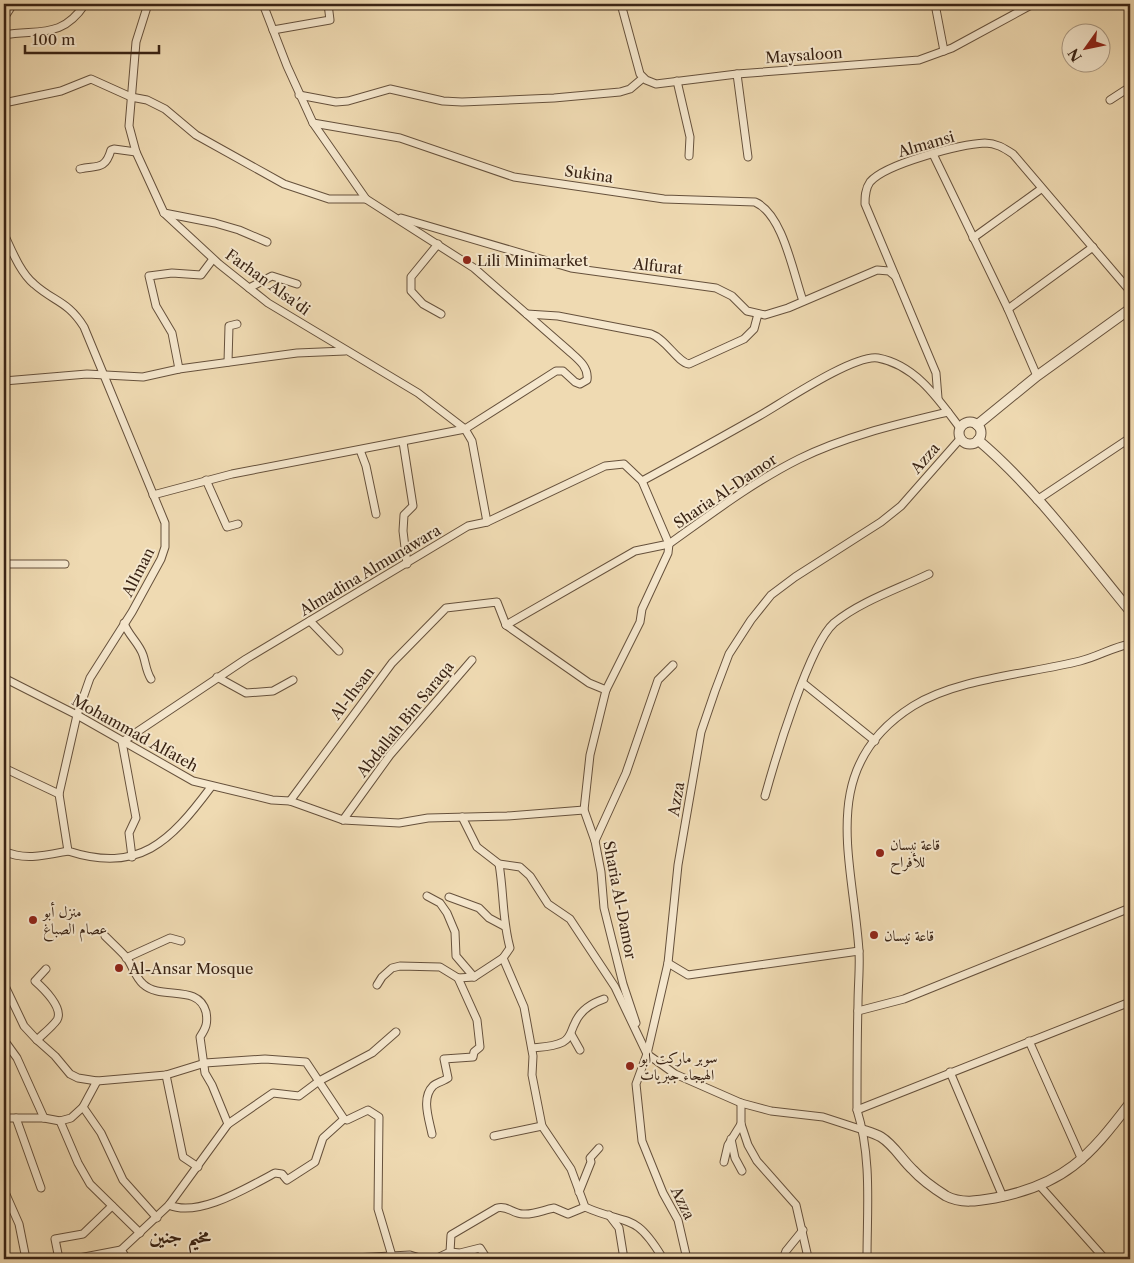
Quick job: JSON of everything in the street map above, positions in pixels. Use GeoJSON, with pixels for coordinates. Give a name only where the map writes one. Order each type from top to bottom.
{"type":"FeatureCollection","features":[{"type":"Feature","properties":{"kind":"street"},"geometry":{"type":"LineString","coordinates":[[4,18],[14,4]]}},
{"type":"Feature","properties":{"kind":"street"},"geometry":{"type":"LineString","coordinates":[[4,35],[50,32],[62,28],[85,4]]}},
{"type":"Feature","properties":{"kind":"street","name":"Farhan Alsa'di"},"geometry":{"type":"LineString","coordinates":[[148,4],[136,42],[129,126],[136,152],[164,213],[213,259],[268,303],[345,351],[418,393],[465,429]]}},
{"type":"Feature","properties":{"kind":"street"},"geometry":{"type":"LineString","coordinates":[[153,495],[206,480],[465,429],[556,371],[563,371],[577,384],[582,384],[586,380],[586,372],[581,362],[474,268],[366,199],[313,123],[299,94],[263,4]]}},
{"type":"Feature","properties":{"kind":"street"},"geometry":{"type":"LineString","coordinates":[[273,30],[330,20],[328,4]]}},
{"type":"Feature","properties":{"kind":"street"},"geometry":{"type":"LineString","coordinates":[[299,94],[336,102],[348,101],[390,89],[443,102],[554,98],[620,92],[636,85],[643,78],[621,4]]}},
{"type":"Feature","properties":{"kind":"street"},"geometry":{"type":"LineString","coordinates":[[935,4],[944,52]]}},
{"type":"Feature","properties":{"kind":"street","name":"Maysaloon"},"geometry":{"type":"LineString","coordinates":[[643,78],[654,84],[737,74],[919,60],[944,52],[1034,4]]}},
{"type":"Feature","properties":{"kind":"street"},"geometry":{"type":"LineString","coordinates":[[737,74],[748,157]]}},
{"type":"Feature","properties":{"kind":"street"},"geometry":{"type":"LineString","coordinates":[[4,102],[62,91],[91,79],[131,97],[148,100],[165,109],[196,135],[284,184],[329,199],[366,199]]}},
{"type":"Feature","properties":{"kind":"street"},"geometry":{"type":"LineString","coordinates":[[677,81],[690,137],[689,156]]}},
{"type":"Feature","properties":{"kind":"street"},"geometry":{"type":"LineString","coordinates":[[1110,100],[1130,87]]}},
{"type":"Feature","properties":{"kind":"street","name":"Sukina"},"geometry":{"type":"LineString","coordinates":[[313,123],[400,138],[514,177],[664,199],[755,202],[766,208],[777,222],[802,301]]}},
{"type":"Feature","properties":{"kind":"street","name":"Almansi"},"geometry":{"type":"LineString","coordinates":[[938,398],[936,373],[865,204],[866,191],[876,176],[902,163],[933,154],[984,143],[999,146],[1013,154],[1130,291]]}},
{"type":"Feature","properties":{"kind":"street"},"geometry":{"type":"LineString","coordinates":[[80,169],[98,168],[107,161],[111,150],[114,149],[136,152]]}},
{"type":"Feature","properties":{"kind":"street"},"geometry":{"type":"LineString","coordinates":[[933,154],[1008,309],[1037,376]]}},
{"type":"Feature","properties":{"kind":"street"},"geometry":{"type":"LineString","coordinates":[[973,238],[1041,189]]}},
{"type":"Feature","properties":{"kind":"street"},"geometry":{"type":"LineString","coordinates":[[164,213],[215,223],[239,230],[267,242]]}},
{"type":"Feature","properties":{"kind":"street","name":"Alfurat"},"geometry":{"type":"LineString","coordinates":[[396,217],[572,268],[716,288],[732,296],[747,311],[758,314]]}},
{"type":"Feature","properties":{"kind":"street","name":"AlIman"},"geometry":{"type":"LineString","coordinates":[[4,234],[28,278],[41,289],[68,306],[79,318],[165,524],[165,547],[157,567],[90,678],[77,715],[59,794],[68,850]]}},
{"type":"Feature","properties":{"kind":"street"},"geometry":{"type":"LineString","coordinates":[[438,244],[411,277],[411,291],[423,304],[441,314]]}},
{"type":"Feature","properties":{"kind":"street"},"geometry":{"type":"LineString","coordinates":[[1008,309],[1093,247]]}},
{"type":"Feature","properties":{"kind":"street"},"geometry":{"type":"LineString","coordinates":[[179,369],[172,333],[156,306],[149,276],[172,273],[201,274],[213,259]]}},
{"type":"Feature","properties":{"kind":"street"},"geometry":{"type":"LineString","coordinates":[[527,314],[558,316],[651,334],[661,338],[688,364],[744,339],[754,329],[758,314],[782,310],[877,270],[892,273],[901,286]]}},
{"type":"Feature","properties":{"kind":"street"},"geometry":{"type":"LineString","coordinates":[[249,288],[272,276],[297,284]]}},
{"type":"Feature","properties":{"kind":"street"},"geometry":{"type":"LineString","coordinates":[[977,426],[1037,376],[1130,309]]}},
{"type":"Feature","properties":{"kind":"street"},"geometry":{"type":"LineString","coordinates":[[228,362],[229,326],[237,324]]}},
{"type":"Feature","properties":{"kind":"street"},"geometry":{"type":"LineString","coordinates":[[4,381],[33,377],[104,375],[143,377],[179,369],[297,353],[345,351]]}},
{"type":"Feature","properties":{"kind":"street"},"geometry":{"type":"LineString","coordinates":[[606,690],[589,683],[506,625],[635,551],[669,544],[642,481],[826,377],[866,359],[881,359],[900,367],[922,381],[938,398],[960,428],[960,439],[969,444],[978,440],[981,433],[977,426],[968,422],[960,428]]}},
{"type":"Feature","properties":{"kind":"street","name":"Sharia Al-Damor"},"geometry":{"type":"LineString","coordinates":[[647,1054],[623,984],[604,908],[602,872],[595,841],[584,810],[590,755],[606,690],[640,622],[642,609],[668,554],[669,544],[776,471],[801,458],[848,440],[948,412]]}},
{"type":"Feature","properties":{"kind":"street"},"geometry":{"type":"LineString","coordinates":[[465,429],[472,442],[487,522]]}},
{"type":"Feature","properties":{"kind":"street"},"geometry":{"type":"LineString","coordinates":[[1036,500],[1130,438]]}},
{"type":"Feature","properties":{"kind":"street","name":"Azza"},"geometry":{"type":"LineString","coordinates":[[687,1259],[678,1220],[663,1193],[642,1141],[636,1084],[647,1054],[668,963],[678,865],[701,732],[729,654],[751,620],[771,595],[795,577],[882,522],[901,506],[960,439]]}},
{"type":"Feature","properties":{"kind":"street"},"geometry":{"type":"LineString","coordinates":[[978,440],[995,454],[1130,610]]}},
{"type":"Feature","properties":{"kind":"street"},"geometry":{"type":"LineString","coordinates":[[403,442],[413,506],[404,515],[402,531],[407,564]]}},
{"type":"Feature","properties":{"kind":"street"},"geometry":{"type":"LineString","coordinates":[[360,450],[368,473],[376,514]]}},
{"type":"Feature","properties":{"kind":"street","name":"Almadina Almunawara"},"geometry":{"type":"LineString","coordinates":[[122,742],[217,677],[468,526],[487,522],[611,464],[625,464],[642,481]]}},
{"type":"Feature","properties":{"kind":"street"},"geometry":{"type":"LineString","coordinates":[[206,480],[227,527],[238,524]]}},
{"type":"Feature","properties":{"kind":"street"},"geometry":{"type":"LineString","coordinates":[[4,564],[65,564]]}},
{"type":"Feature","properties":{"kind":"street"},"geometry":{"type":"LineString","coordinates":[[765,796],[803,684],[819,644],[835,623],[855,610],[929,574]]}},
{"type":"Feature","properties":{"kind":"street","name":"Al-Ihsan"},"geometry":{"type":"LineString","coordinates":[[290,801],[392,663],[446,608],[497,602],[506,625]]}},
{"type":"Feature","properties":{"kind":"street"},"geometry":{"type":"LineString","coordinates":[[310,621],[339,651]]}},
{"type":"Feature","properties":{"kind":"street"},"geometry":{"type":"LineString","coordinates":[[124,623],[127,632],[143,655],[145,668],[151,679]]}},
{"type":"Feature","properties":{"kind":"street"},"geometry":{"type":"LineString","coordinates":[[867,1259],[868,1166],[863,1130],[857,1110],[859,951],[846,822],[852,785],[862,762],[875,741],[892,722],[912,707],[946,691],[1082,661],[1130,644]]}},
{"type":"Feature","properties":{"kind":"street","name":"Abdallah Bin Saraqa"},"geometry":{"type":"LineString","coordinates":[[343,820],[390,755],[472,660]]}},
{"type":"Feature","properties":{"kind":"street"},"geometry":{"type":"LineString","coordinates":[[595,841],[626,773],[658,680],[673,665]]}},
{"type":"Feature","properties":{"kind":"street"},"geometry":{"type":"LineString","coordinates":[[217,677],[246,692],[273,692],[293,680]]}},
{"type":"Feature","properties":{"kind":"street","name":"Mohammad Alfateh"},"geometry":{"type":"LineString","coordinates":[[4,678],[77,715],[193,781],[210,787],[272,800],[290,801],[343,820],[399,823],[462,817],[507,816],[584,810]]}},
{"type":"Feature","properties":{"kind":"street"},"geometry":{"type":"LineString","coordinates":[[803,684],[875,741]]}},
{"type":"Feature","properties":{"kind":"street"},"geometry":{"type":"LineString","coordinates":[[122,742],[136,818],[129,833],[132,857]]}},
{"type":"Feature","properties":{"kind":"street"},"geometry":{"type":"LineString","coordinates":[[4,768],[59,794]]}},
{"type":"Feature","properties":{"kind":"street"},"geometry":{"type":"LineString","coordinates":[[4,851],[10,854],[42,856],[68,850],[111,860],[142,854],[181,824],[210,787]]}},
{"type":"Feature","properties":{"kind":"street"},"geometry":{"type":"LineString","coordinates":[[462,817],[477,847],[499,864],[520,867],[530,876],[548,904],[570,919],[615,987],[647,1054],[675,1074],[741,1103],[771,1111],[823,1117],[881,1137],[898,1152],[913,1170],[947,1196],[962,1202],[1003,1197],[1040,1186],[1061,1176],[1101,1142],[1130,1103]]}},
{"type":"Feature","properties":{"kind":"street"},"geometry":{"type":"LineString","coordinates":[[458,978],[474,977],[504,958],[510,948],[504,926],[504,889],[499,864]]}},
{"type":"Feature","properties":{"kind":"street"},"geometry":{"type":"LineString","coordinates":[[427,896],[440,904],[447,913],[455,932],[456,956],[474,977]]}},
{"type":"Feature","properties":{"kind":"street"},"geometry":{"type":"LineString","coordinates":[[449,898],[479,908],[489,918],[504,926]]}},
{"type":"Feature","properties":{"kind":"street"},"geometry":{"type":"LineString","coordinates":[[858,1012],[904,999],[1130,908]]}},
{"type":"Feature","properties":{"kind":"street"},"geometry":{"type":"LineString","coordinates":[[105,936],[126,958],[143,984],[157,992],[190,995],[197,999],[205,1010],[207,1027],[200,1037],[205,1073],[228,1124]]}},
{"type":"Feature","properties":{"kind":"street"},"geometry":{"type":"LineString","coordinates":[[126,958],[170,938],[181,941]]}},
{"type":"Feature","properties":{"kind":"street"},"geometry":{"type":"LineString","coordinates":[[668,963],[688,975],[859,951]]}},
{"type":"Feature","properties":{"kind":"street"},"geometry":{"type":"LineString","coordinates":[[504,958],[524,1007],[532,1048],[532,1074],[542,1126],[571,1169],[585,1207]]}},
{"type":"Feature","properties":{"kind":"street"},"geometry":{"type":"LineString","coordinates":[[377,985],[382,977],[392,968],[400,966],[440,967],[458,978],[468,997],[476,1020],[480,1047],[474,1052],[474,1056],[444,1059],[448,1078],[434,1085],[427,1095],[426,1105],[432,1134]]}},
{"type":"Feature","properties":{"kind":"street"},"geometry":{"type":"LineString","coordinates":[[37,1040],[57,1020],[58,1011],[53,1002],[35,981],[46,968]]}},
{"type":"Feature","properties":{"kind":"street"},"geometry":{"type":"LineString","coordinates":[[4,984],[24,1026],[55,1056],[70,1074],[97,1081],[166,1076],[205,1063],[265,1059],[300,1060],[306,1062],[344,1119]]}},
{"type":"Feature","properties":{"kind":"street"},"geometry":{"type":"LineString","coordinates":[[532,1048],[564,1042],[571,1034],[574,1023],[581,1013],[604,999]]}},
{"type":"Feature","properties":{"kind":"street"},"geometry":{"type":"LineString","coordinates":[[857,1110],[1130,1002]]}},
{"type":"Feature","properties":{"kind":"street"},"geometry":{"type":"LineString","coordinates":[[74,1259],[121,1250],[169,1205],[228,1124],[273,1093],[300,1096],[319,1081],[372,1053],[396,1032]]}},
{"type":"Feature","properties":{"kind":"street"},"geometry":{"type":"LineString","coordinates":[[571,1034],[580,1050]]}},
{"type":"Feature","properties":{"kind":"street"},"geometry":{"type":"LineString","coordinates":[[4,1040],[17,1058],[44,1118]]}},
{"type":"Feature","properties":{"kind":"street"},"geometry":{"type":"LineString","coordinates":[[1028,1041],[1082,1160]]}},
{"type":"Feature","properties":{"kind":"street"},"geometry":{"type":"LineString","coordinates":[[950,1072],[1003,1197]]}},
{"type":"Feature","properties":{"kind":"street"},"geometry":{"type":"LineString","coordinates":[[166,1076],[183,1157],[198,1167]]}},
{"type":"Feature","properties":{"kind":"street"},"geometry":{"type":"LineString","coordinates":[[4,1118],[44,1118],[60,1122],[71,1118],[83,1107],[97,1081]]}},
{"type":"Feature","properties":{"kind":"street"},"geometry":{"type":"LineString","coordinates":[[741,1103],[741,1124],[757,1161],[796,1204],[808,1253]]}},
{"type":"Feature","properties":{"kind":"street"},"geometry":{"type":"LineString","coordinates":[[83,1107],[101,1133],[123,1180],[157,1218]]}},
{"type":"Feature","properties":{"kind":"street"},"geometry":{"type":"LineString","coordinates":[[169,1205],[178,1208],[206,1205],[275,1173],[282,1174],[286,1180],[315,1162],[323,1138],[344,1119],[347,1120],[368,1110],[379,1117],[378,1209],[392,1256]]}},
{"type":"Feature","properties":{"kind":"street"},"geometry":{"type":"LineString","coordinates":[[16,1118],[41,1188]]}},
{"type":"Feature","properties":{"kind":"street"},"geometry":{"type":"LineString","coordinates":[[60,1122],[85,1176],[140,1233]]}},
{"type":"Feature","properties":{"kind":"street"},"geometry":{"type":"LineString","coordinates":[[724,1162],[731,1139],[741,1124]]}},
{"type":"Feature","properties":{"kind":"street"},"geometry":{"type":"LineString","coordinates":[[494,1136],[542,1126]]}},
{"type":"Feature","properties":{"kind":"street"},"geometry":{"type":"LineString","coordinates":[[731,1139],[735,1158],[742,1171]]}},
{"type":"Feature","properties":{"kind":"street"},"geometry":{"type":"LineString","coordinates":[[579,1192],[590,1158],[599,1148]]}},
{"type":"Feature","properties":{"kind":"street"},"geometry":{"type":"LineString","coordinates":[[1040,1186],[1105,1259]]}},
{"type":"Feature","properties":{"kind":"street"},"geometry":{"type":"LineString","coordinates":[[4,1190],[19,1224],[26,1259]]}},
{"type":"Feature","properties":{"kind":"street"},"geometry":{"type":"LineString","coordinates":[[59,1259],[54,1239],[83,1234],[112,1206]]}},
{"type":"Feature","properties":{"kind":"street"},"geometry":{"type":"LineString","coordinates":[[450,1252],[451,1235],[497,1208],[504,1207],[523,1214],[540,1213],[553,1208],[568,1214],[585,1207],[639,1225],[649,1236],[662,1257]]}},
{"type":"Feature","properties":{"kind":"street"},"geometry":{"type":"LineString","coordinates":[[608,1215],[619,1228],[624,1259]]}},
{"type":"Feature","properties":{"kind":"street"},"geometry":{"type":"LineString","coordinates":[[783,1259],[786,1251],[803,1230]]}},
{"type":"Feature","properties":{"kind":"street"},"geometry":{"type":"LineString","coordinates":[[435,1259],[450,1252],[460,1253],[480,1248],[487,1259]]}},
{"type":"Feature","properties":{"kind":"street"},"geometry":{"type":"LineString","coordinates":[[121,1250],[127,1259]]}},
{"type":"Feature","properties":{"kind":"street"},"geometry":{"type":"LineString","coordinates":[[335,1259],[410,1255],[423,1259]]}},
{"type":"Feature","properties":{"kind":"place","name":"Lili Minimarket"},"geometry":{"type":"Point","coordinates":[467,260]}},
{"type":"Feature","properties":{"kind":"place","name":"قاعة نيسان للأفراح"},"geometry":{"type":"Point","coordinates":[880,853]}},
{"type":"Feature","properties":{"kind":"place","name":"منزل أبو عصام الصباغ"},"geometry":{"type":"Point","coordinates":[33,920]}},
{"type":"Feature","properties":{"kind":"place","name":"قاعة نيسان"},"geometry":{"type":"Point","coordinates":[874,935]}},
{"type":"Feature","properties":{"kind":"place","name":"Al-Ansar Mosque"},"geometry":{"type":"Point","coordinates":[119,968]}},
{"type":"Feature","properties":{"kind":"place","name":"سوبر ماركت ابو الهيجاء جبريات"},"geometry":{"type":"Point","coordinates":[630,1066]}},
{"type":"Feature","properties":{"kind":"district","name":"مخيم جنين"},"geometry":{"type":"Point","coordinates":[180,1236]}}]}
